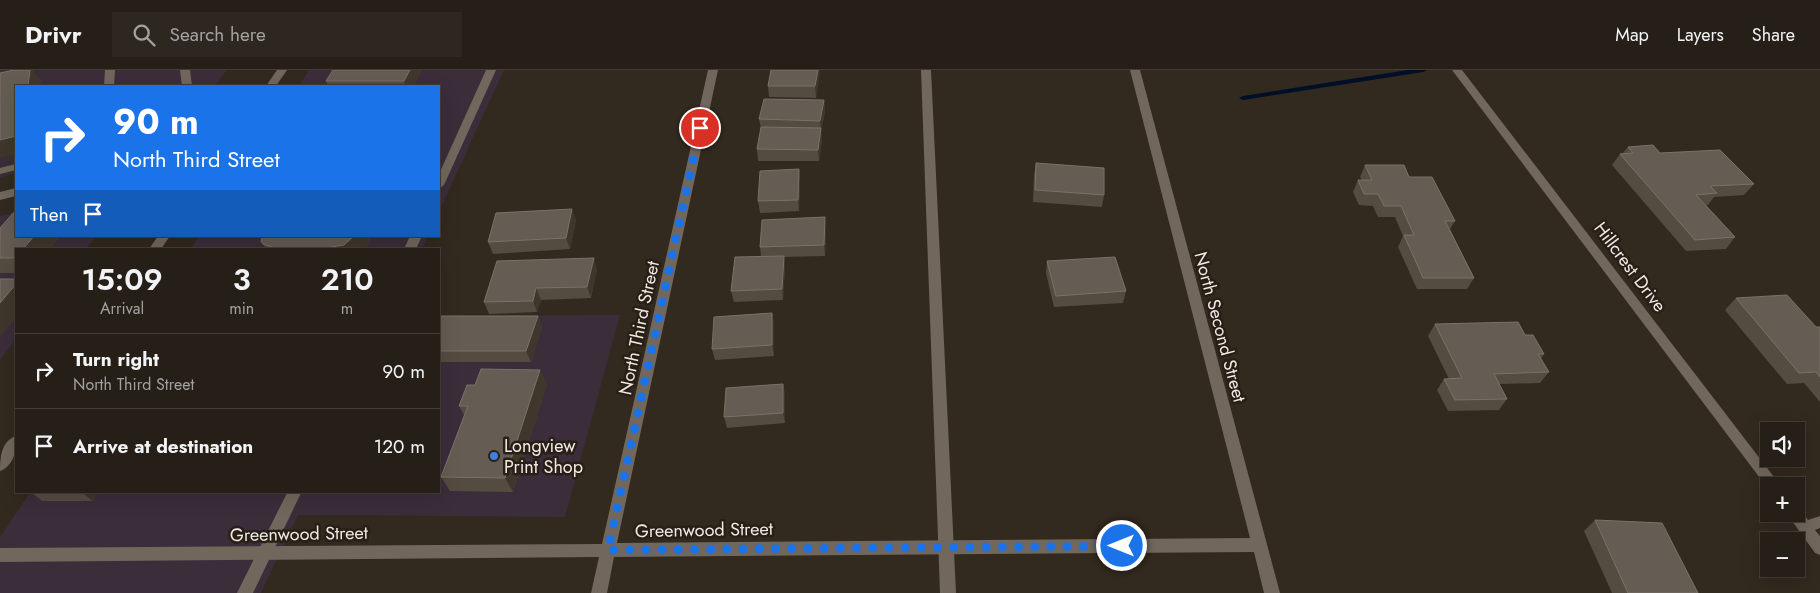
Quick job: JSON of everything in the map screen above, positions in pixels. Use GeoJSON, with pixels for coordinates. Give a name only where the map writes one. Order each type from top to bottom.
{"type":"FeatureCollection","features":[{"type":"Feature","properties":{"kind":"street"},"geometry":{"type":"LineString","coordinates":[[109,85],[110,70]]}},
{"type":"Feature","properties":{"kind":"street"},"geometry":{"type":"LineString","coordinates":[[185,70],[187,85]]}},
{"type":"Feature","properties":{"kind":"street"},"geometry":{"type":"LineString","coordinates":[[272,85],[282,70]]}},
{"type":"Feature","properties":{"kind":"street"},"geometry":{"type":"LineString","coordinates":[[440,183],[491,70]]}},
{"type":"Feature","properties":{"kind":"street","name":"North Third Street"},"geometry":{"type":"LineString","coordinates":[[599,593],[713,70]]}},
{"type":"Feature","properties":{"kind":"street"},"geometry":{"type":"LineString","coordinates":[[926,70],[948,593]]}},
{"type":"Feature","properties":{"kind":"street","name":"North Second Street"},"geometry":{"type":"LineString","coordinates":[[1135,70],[1272,593]]}},
{"type":"Feature","properties":{"kind":"street","name":"Hillcrest Drive"},"geometry":{"type":"LineString","coordinates":[[1457,70],[1767,477]]}},
{"type":"Feature","properties":{"kind":"street"},"geometry":{"type":"LineString","coordinates":[[0,171],[15,167]]}},
{"type":"Feature","properties":{"kind":"street"},"geometry":{"type":"LineString","coordinates":[[0,196],[15,192]]}},
{"type":"Feature","properties":{"kind":"street"},"geometry":{"type":"LineString","coordinates":[[156,248],[163,237]]}},
{"type":"Feature","properties":{"kind":"street"},"geometry":{"type":"LineString","coordinates":[[0,465],[15,443]]}},
{"type":"Feature","properties":{"kind":"street"},"geometry":{"type":"LineString","coordinates":[[245,593],[294,493]]}},
{"type":"Feature","properties":{"kind":"street"},"geometry":{"type":"LineString","coordinates":[[1801,522],[1820,548]]}},
{"type":"Feature","properties":{"kind":"street"},"geometry":{"type":"LineString","coordinates":[[1805,527],[1820,522]]}},
{"type":"Feature","properties":{"kind":"street","name":"Greenwood Street"},"geometry":{"type":"LineString","coordinates":[[0,555],[1259,545]]}},
{"type":"Feature","properties":{"kind":"shaded area"},"geometry":{"type":"Polygon","coordinates":[[[0,70],[227,70],[216,85],[15,85],[15,173],[0,178],[0,70]]]}},
{"type":"Feature","properties":{"kind":"shaded area"},"geometry":{"type":"Polygon","coordinates":[[[309,70],[504,70],[440,210],[440,85],[300,85],[309,70]]]}},
{"type":"Feature","properties":{"kind":"shaded area"},"geometry":{"type":"Polygon","coordinates":[[[15,212],[15,237],[95,237],[87,248],[15,248],[15,340],[0,360],[0,216],[15,212]]]}},
{"type":"Feature","properties":{"kind":"shaded area"},"geometry":{"type":"Polygon","coordinates":[[[198,237],[428,237],[422,248],[192,248],[198,237]]]}},
{"type":"Feature","properties":{"kind":"shaded area"},"geometry":{"type":"Polygon","coordinates":[[[620,315],[565,517],[298,515],[261,593],[0,593],[0,537],[30,493],[440,493],[440,316],[620,315]]]}},
{"type":"Feature","properties":{"kind":"building"},"geometry":{"type":"Polygon","coordinates":[[[14,70],[30,70],[28,85],[15,85],[15,136],[0,140],[0,73],[14,70]]]}},
{"type":"Feature","properties":{"kind":"building"},"geometry":{"type":"Polygon","coordinates":[[[333,70],[410,70],[404,81],[326,81],[333,70]]]}},
{"type":"Feature","properties":{"kind":"building"},"geometry":{"type":"Polygon","coordinates":[[[771,70],[818,70],[815,86],[768,86],[771,70]]]}},
{"type":"Feature","properties":{"kind":"building"},"geometry":{"type":"Polygon","coordinates":[[[764,99],[824,100],[820,121],[759,119],[764,99]]]}},
{"type":"Feature","properties":{"kind":"building"},"geometry":{"type":"Polygon","coordinates":[[[761,127],[821,128],[818,150],[757,149],[761,127]]]}},
{"type":"Feature","properties":{"kind":"building"},"geometry":{"type":"Polygon","coordinates":[[[1653,145],[1660,153],[1720,150],[1754,184],[1710,186],[1717,193],[1696,195],[1735,237],[1695,240],[1620,154],[1633,153],[1628,147],[1653,145]]]}},
{"type":"Feature","properties":{"kind":"building"},"geometry":{"type":"Polygon","coordinates":[[[1036,163],[1104,168],[1104,195],[1035,190],[1036,163]]]}},
{"type":"Feature","properties":{"kind":"building"},"geometry":{"type":"Polygon","coordinates":[[[1365,165],[1404,165],[1409,177],[1432,177],[1455,221],[1445,221],[1474,278],[1423,278],[1404,235],[1414,235],[1401,206],[1384,206],[1378,194],[1364,194],[1358,180],[1372,180],[1365,165]]]}},
{"type":"Feature","properties":{"kind":"building"},"geometry":{"type":"Polygon","coordinates":[[[799,169],[798,200],[758,201],[760,171],[799,169]]]}},
{"type":"Feature","properties":{"kind":"building"},"geometry":{"type":"Polygon","coordinates":[[[572,209],[566,238],[488,242],[496,213],[572,209]]]}},
{"type":"Feature","properties":{"kind":"building"},"geometry":{"type":"Polygon","coordinates":[[[15,211],[15,237],[33,237],[24,248],[15,248],[15,258],[0,258],[0,228],[15,211]]]}},
{"type":"Feature","properties":{"kind":"building"},"geometry":{"type":"Polygon","coordinates":[[[825,217],[824,245],[760,247],[762,220],[825,217]]]}},
{"type":"Feature","properties":{"kind":"building"},"geometry":{"type":"Polygon","coordinates":[[[263,237],[353,237],[344,245],[331,248],[272,248],[261,241],[263,237]]]}},
{"type":"Feature","properties":{"kind":"building"},"geometry":{"type":"Polygon","coordinates":[[[784,256],[782,289],[731,291],[735,257],[784,256]]]}},
{"type":"Feature","properties":{"kind":"building"},"geometry":{"type":"Polygon","coordinates":[[[1115,257],[1126,291],[1056,296],[1047,261],[1115,257]]]}},
{"type":"Feature","properties":{"kind":"building"},"geometry":{"type":"Polygon","coordinates":[[[594,258],[587,287],[536,288],[533,301],[484,302],[497,261],[594,258]]]}},
{"type":"Feature","properties":{"kind":"building"},"geometry":{"type":"Polygon","coordinates":[[[0,279],[15,279],[15,285],[0,303],[0,279]]]}},
{"type":"Feature","properties":{"kind":"building"},"geometry":{"type":"Polygon","coordinates":[[[1787,295],[1816,327],[1820,327],[1820,377],[1816,372],[1799,373],[1736,298],[1787,295]]]}},
{"type":"Feature","properties":{"kind":"building"},"geometry":{"type":"Polygon","coordinates":[[[772,313],[772,345],[712,349],[714,317],[772,313]]]}},
{"type":"Feature","properties":{"kind":"building"},"geometry":{"type":"Polygon","coordinates":[[[440,316],[538,316],[526,351],[440,351],[440,316]]]}},
{"type":"Feature","properties":{"kind":"building"},"geometry":{"type":"Polygon","coordinates":[[[1518,322],[1525,335],[1533,335],[1544,354],[1538,354],[1549,372],[1494,374],[1507,399],[1455,400],[1444,379],[1462,378],[1435,324],[1518,322]]]}},
{"type":"Feature","properties":{"kind":"building","name":"Longview Print Shop"},"geometry":{"type":"Polygon","coordinates":[[[481,369],[540,370],[505,478],[441,477],[468,406],[459,406],[467,385],[475,385],[481,369]]]}},
{"type":"Feature","properties":{"kind":"building"},"geometry":{"type":"Polygon","coordinates":[[[783,384],[783,413],[724,417],[726,388],[783,384]]]}},
{"type":"Feature","properties":{"kind":"building"},"geometry":{"type":"Polygon","coordinates":[[[1595,520],[1662,523],[1698,593],[1628,593],[1595,520]]]}},
{"type":"Feature","properties":{"kind":"waterway"},"geometry":{"type":"LineString","coordinates":[[1243,98],[1423,70]]}},
{"type":"Feature","properties":{"kind":"place","name":"Longview Print Shop"},"geometry":{"type":"Point","coordinates":[494,456]}},
{"type":"Feature","properties":{"kind":"route"},"geometry":{"type":"LineString","coordinates":[[700,128],[608,550],[1122,546]]}}]}
